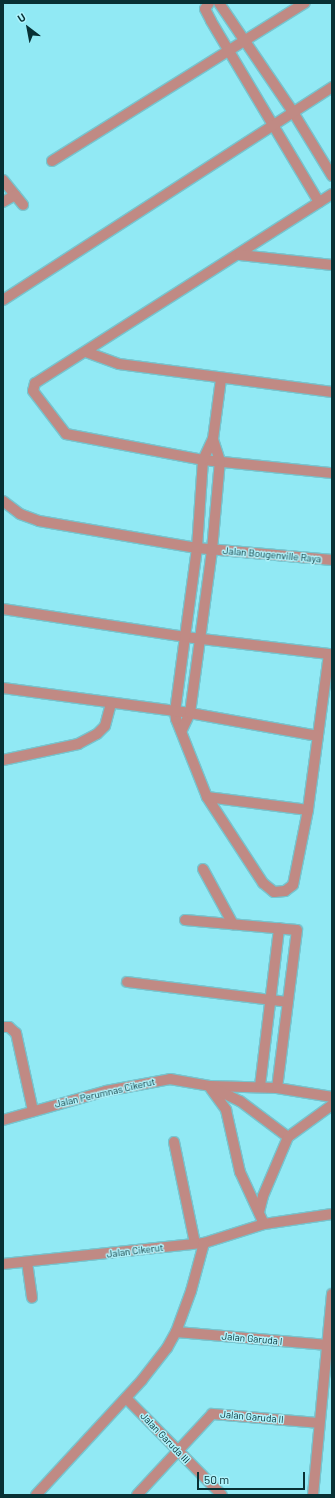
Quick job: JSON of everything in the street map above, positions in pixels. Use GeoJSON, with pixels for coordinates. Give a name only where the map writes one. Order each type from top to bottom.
{"type":"FeatureCollection","features":[{"type":"Feature","properties":{"kind":"street"},"geometry":{"type":"LineString","coordinates":[[209,3],[205,9],[319,202]]}},
{"type":"Feature","properties":{"kind":"street"},"geometry":{"type":"LineString","coordinates":[[219,3],[293,112],[332,176]]}},
{"type":"Feature","properties":{"kind":"street"},"geometry":{"type":"LineString","coordinates":[[52,161],[305,3]]}},
{"type":"Feature","properties":{"kind":"street"},"geometry":{"type":"LineString","coordinates":[[3,300],[332,87]]}},
{"type":"Feature","properties":{"kind":"street"},"geometry":{"type":"LineString","coordinates":[[3,180],[23,205]]}},
{"type":"Feature","properties":{"kind":"street"},"geometry":{"type":"LineString","coordinates":[[332,194],[240,255],[33,386],[35,395],[60,430],[66,434],[203,460],[332,473]]}},
{"type":"Feature","properties":{"kind":"street"},"geometry":{"type":"LineString","coordinates":[[3,202],[15,195]]}},
{"type":"Feature","properties":{"kind":"street"},"geometry":{"type":"LineString","coordinates":[[240,255],[332,265]]}},
{"type":"Feature","properties":{"kind":"street"},"geometry":{"type":"LineString","coordinates":[[86,352],[120,364],[220,379],[332,392]]}},
{"type":"Feature","properties":{"kind":"street"},"geometry":{"type":"LineString","coordinates":[[3,609],[185,637],[331,654],[308,810],[295,881],[285,891],[274,892],[263,883],[207,797],[195,774],[175,712],[185,637],[196,548],[203,460],[213,439],[220,379]]}},
{"type":"Feature","properties":{"kind":"street"},"geometry":{"type":"LineString","coordinates":[[182,730],[190,713],[212,550],[220,461],[213,439]]}},
{"type":"Feature","properties":{"kind":"street","name":"Jalan Bougenville Raya"},"geometry":{"type":"LineString","coordinates":[[3,501],[20,514],[39,521],[196,548],[332,560]]}},
{"type":"Feature","properties":{"kind":"street"},"geometry":{"type":"LineString","coordinates":[[3,688],[190,713],[318,736]]}},
{"type":"Feature","properties":{"kind":"street"},"geometry":{"type":"LineString","coordinates":[[3,760],[78,744],[97,734],[105,726],[111,703]]}},
{"type":"Feature","properties":{"kind":"street"},"geometry":{"type":"LineString","coordinates":[[207,797],[308,810]]}},
{"type":"Feature","properties":{"kind":"street"},"geometry":{"type":"LineString","coordinates":[[203,869],[233,924]]}},
{"type":"Feature","properties":{"kind":"street"},"geometry":{"type":"LineString","coordinates":[[185,920],[297,930],[277,1088]]}},
{"type":"Feature","properties":{"kind":"street"},"geometry":{"type":"LineString","coordinates":[[260,1086],[279,928]]}},
{"type":"Feature","properties":{"kind":"street"},"geometry":{"type":"LineString","coordinates":[[127,982],[288,1002]]}},
{"type":"Feature","properties":{"kind":"street"},"geometry":{"type":"LineString","coordinates":[[3,1027],[9,1027],[16,1033],[33,1111]]}},
{"type":"Feature","properties":{"kind":"street","name":"Jalan Perumnas Cikerut"},"geometry":{"type":"LineString","coordinates":[[3,1120],[151,1081],[170,1079],[209,1086],[240,1101],[288,1137]]}},
{"type":"Feature","properties":{"kind":"street"},"geometry":{"type":"LineString","coordinates":[[209,1086],[260,1086],[332,1097]]}},
{"type":"Feature","properties":{"kind":"street"},"geometry":{"type":"LineString","coordinates":[[209,1086],[226,1110],[240,1172],[264,1224]]}},
{"type":"Feature","properties":{"kind":"street"},"geometry":{"type":"LineString","coordinates":[[259,1212],[263,1196],[288,1137],[332,1105]]}},
{"type":"Feature","properties":{"kind":"street"},"geometry":{"type":"LineString","coordinates":[[36,1495],[126,1398],[157,1362],[176,1332],[200,1243],[174,1142]]}},
{"type":"Feature","properties":{"kind":"street","name":"Jalan Cikerut"},"geometry":{"type":"LineString","coordinates":[[3,1264],[200,1243],[264,1224],[332,1214]]}},
{"type":"Feature","properties":{"kind":"street"},"geometry":{"type":"LineString","coordinates":[[27,1262],[32,1298]]}},
{"type":"Feature","properties":{"kind":"street"},"geometry":{"type":"LineString","coordinates":[[313,1495],[332,1294]]}},
{"type":"Feature","properties":{"kind":"street","name":"Jalan Garuda I"},"geometry":{"type":"LineString","coordinates":[[176,1332],[328,1345]]}},
{"type":"Feature","properties":{"kind":"street","name":"Jalan Garuda III"},"geometry":{"type":"LineString","coordinates":[[126,1398],[222,1495]]}},
{"type":"Feature","properties":{"kind":"street","name":"Jalan Garuda II"},"geometry":{"type":"LineString","coordinates":[[137,1495],[179,1453],[204,1420],[216,1413],[319,1423]]}}]}
